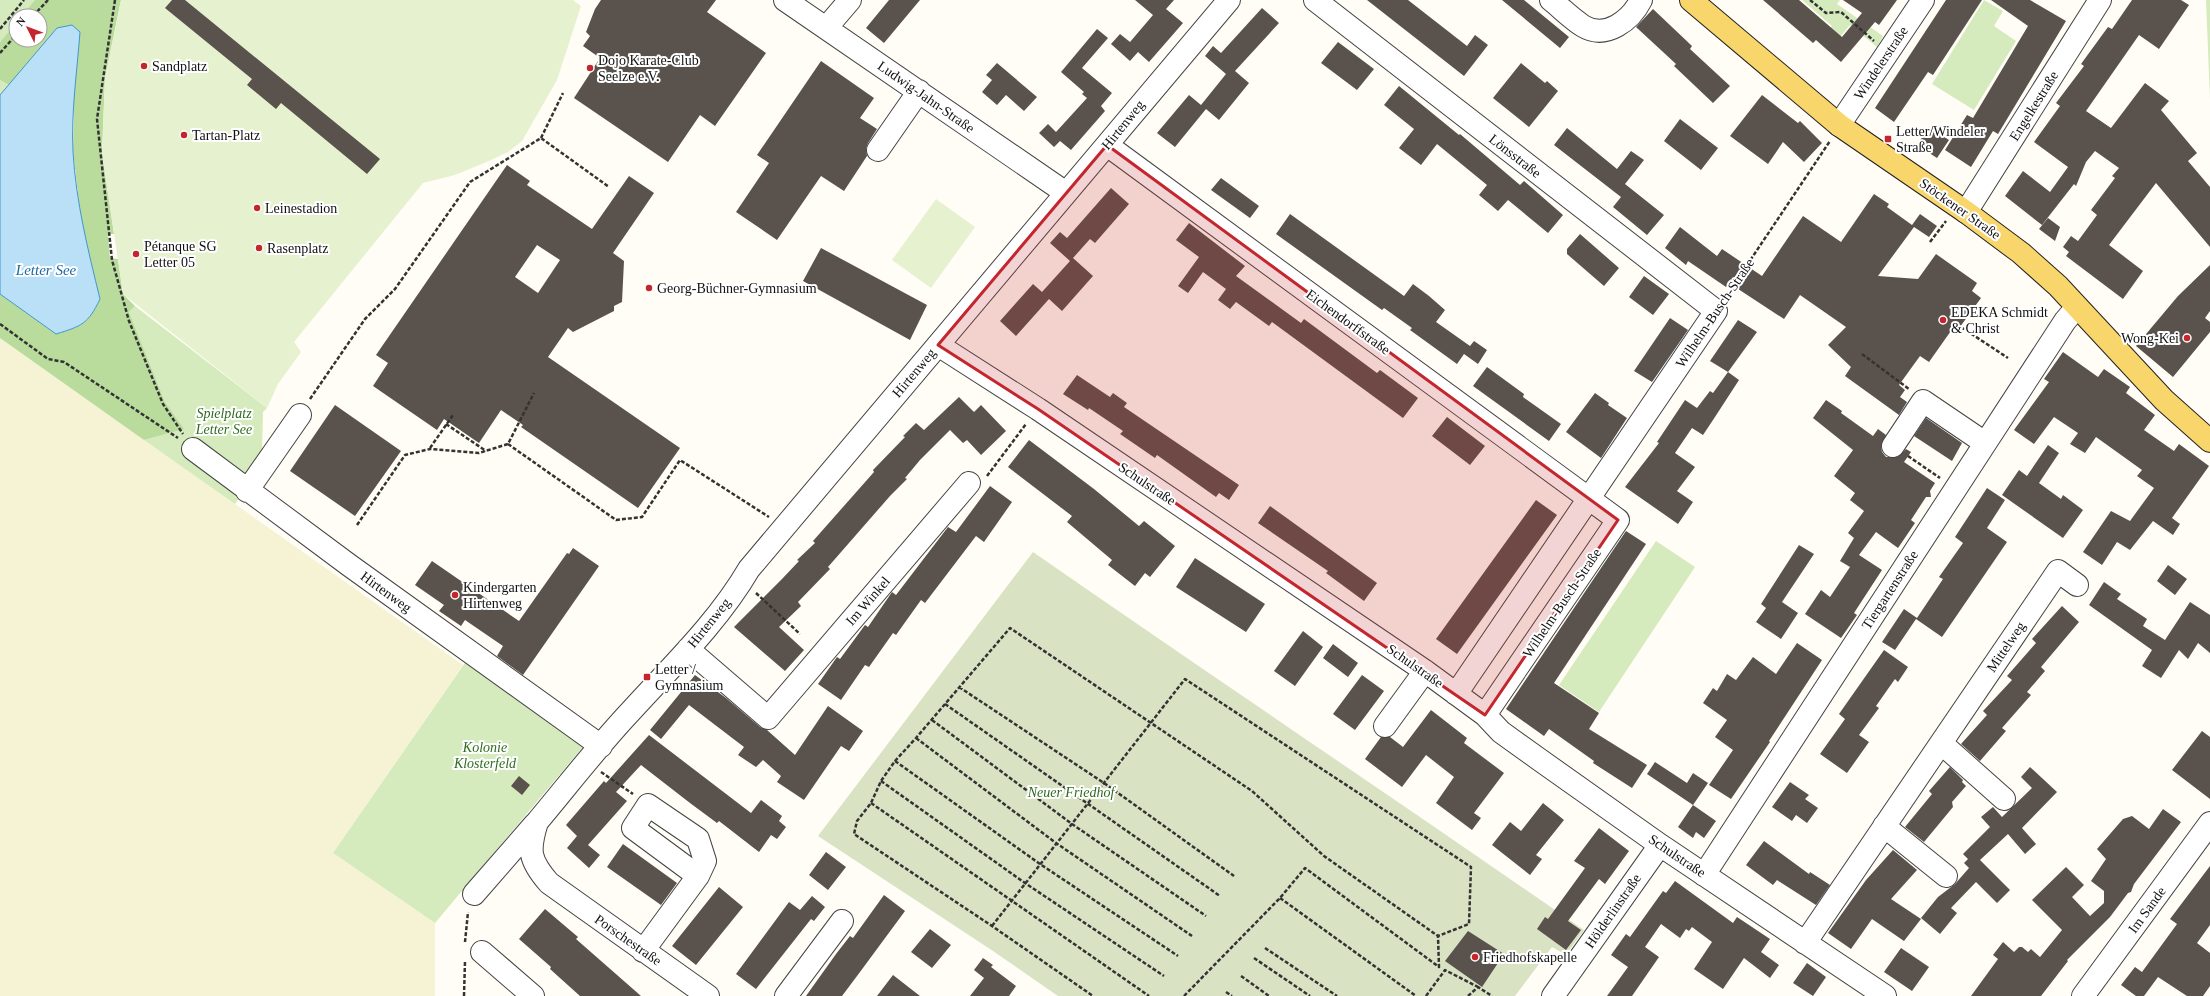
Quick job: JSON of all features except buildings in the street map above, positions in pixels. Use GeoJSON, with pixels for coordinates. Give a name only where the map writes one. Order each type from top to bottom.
{"type":"FeatureCollection","features":[{"type":"Feature","properties":{"kind":"main road","name":"Stöckener Straße"},"geometry":{"type":"LineString","coordinates":[[1691,0],[1839,125],[2022,253],[2078,307],[2164,400],[2210,441]]}},
{"type":"Feature","properties":{"kind":"street","name":"Ludwig-Jahn-Straße"},"geometry":{"type":"LineString","coordinates":[[785,0],[1066,194]]}},
{"type":"Feature","properties":{"kind":"street"},"geometry":{"type":"LineString","coordinates":[[826,28],[850,0]]}},
{"type":"Feature","properties":{"kind":"street","name":"Hirtenweg"},"geometry":{"type":"LineString","coordinates":[[474,894],[594,754],[688,649],[749,569],[1229,0]]}},
{"type":"Feature","properties":{"kind":"street","name":"Lönsstraße"},"geometry":{"type":"LineString","coordinates":[[1315,0],[1716,311]]}},
{"type":"Feature","properties":{"kind":"street"},"geometry":{"type":"LineString","coordinates":[[1551,0],[1584,26],[1598,30],[1623,24],[1631,16],[1641,0]]}},
{"type":"Feature","properties":{"kind":"street","name":"Windelerstraße"},"geometry":{"type":"LineString","coordinates":[[1839,125],[1923,0]]}},
{"type":"Feature","properties":{"kind":"street","name":"Engelkestraße"},"geometry":{"type":"LineString","coordinates":[[1961,209],[2100,0]]}},
{"type":"Feature","properties":{"kind":"street"},"geometry":{"type":"LineString","coordinates":[[878,150],[919,92]]}},
{"type":"Feature","properties":{"kind":"street","name":"Eichendorffstraße"},"geometry":{"type":"LineString","coordinates":[[1106,145],[1590,500]]}},
{"type":"Feature","properties":{"kind":"street","name":"Tiergartenstraße"},"geometry":{"type":"LineString","coordinates":[[1704,875],[2065,321],[2078,307]]}},
{"type":"Feature","properties":{"kind":"street","name":"Wilhelm-Busch-Straße"},"geometry":{"type":"LineString","coordinates":[[1456,694],[1590,500],[1716,311]]}},
{"type":"Feature","properties":{"kind":"street","name":"Schulstraße"},"geometry":{"type":"LineString","coordinates":[[938,345],[1038,409],[1425,671],[1485,714],[1501,732],[1660,845],[1885,996]]}},
{"type":"Feature","properties":{"kind":"street"},"geometry":{"type":"LineString","coordinates":[[1893,446],[1923,401],[1986,443]]}},
{"type":"Feature","properties":{"kind":"street"},"geometry":{"type":"LineString","coordinates":[[247,490],[300,415]]}},
{"type":"Feature","properties":{"kind":"street","name":"Hirtenweg"},"geometry":{"type":"LineString","coordinates":[[193,449],[594,754]]}},
{"type":"Feature","properties":{"kind":"street","name":"Im Winkel"},"geometry":{"type":"LineString","coordinates":[[688,649],[768,718],[969,483]]}},
{"type":"Feature","properties":{"kind":"street","name":"Wilhelm-Busch-Straße"},"geometry":{"type":"LineString","coordinates":[[1485,714],[1618,520],[1590,500]]}},
{"type":"Feature","properties":{"kind":"street","name":"Mittelweg"},"geometry":{"type":"LineString","coordinates":[[1805,943],[2058,571],[2077,585]]}},
{"type":"Feature","properties":{"kind":"street"},"geometry":{"type":"LineString","coordinates":[[1385,726],[1425,671]]}},
{"type":"Feature","properties":{"kind":"street"},"geometry":{"type":"LineString","coordinates":[[1941,743],[2004,799]]}},
{"type":"Feature","properties":{"kind":"street"},"geometry":{"type":"LineString","coordinates":[[643,951],[698,876],[705,861],[698,839],[648,805],[632,828],[698,876]]}},
{"type":"Feature","properties":{"kind":"street","name":"Hirtenweg"},"geometry":{"type":"LineString","coordinates":[[537,822],[530,843],[532,858],[537,870],[549,883]]}},
{"type":"Feature","properties":{"kind":"street","name":"Im Sande"},"geometry":{"type":"LineString","coordinates":[[2083,996],[2210,824]]}},
{"type":"Feature","properties":{"kind":"street"},"geometry":{"type":"LineString","coordinates":[[1884,826],[1946,876]]}},
{"type":"Feature","properties":{"kind":"street","name":"Hölderlinstraße"},"geometry":{"type":"LineString","coordinates":[[1553,996],[1660,845]]}},
{"type":"Feature","properties":{"kind":"street","name":"Porschestraße"},"geometry":{"type":"LineString","coordinates":[[549,883],[708,996]]}},
{"type":"Feature","properties":{"kind":"street"},"geometry":{"type":"LineString","coordinates":[[786,996],[842,921]]}},
{"type":"Feature","properties":{"kind":"street"},"geometry":{"type":"LineString","coordinates":[[482,952],[533,996]]}},
{"type":"Feature","properties":{"kind":"path"},"geometry":{"type":"LineString","coordinates":[[0,29],[24,0]]}},
{"type":"Feature","properties":{"kind":"path"},"geometry":{"type":"LineString","coordinates":[[40,8],[48,0]]}},
{"type":"Feature","properties":{"kind":"path"},"geometry":{"type":"LineString","coordinates":[[115,0],[97,119],[112,260],[129,321],[163,404],[193,449]]}},
{"type":"Feature","properties":{"kind":"path"},"geometry":{"type":"LineString","coordinates":[[1810,0],[1826,13],[1841,12],[1888,53]]}},
{"type":"Feature","properties":{"kind":"path"},"geometry":{"type":"LineString","coordinates":[[0,53],[8,44]]}},
{"type":"Feature","properties":{"kind":"path"},"geometry":{"type":"LineString","coordinates":[[300,415],[365,319],[395,289],[470,182],[541,138],[563,93]]}},
{"type":"Feature","properties":{"kind":"path","name":"Wilhelm-Busch-Straße"},"geometry":{"type":"LineString","coordinates":[[1716,311],[1839,125]]}},
{"type":"Feature","properties":{"kind":"path"},"geometry":{"type":"LineString","coordinates":[[541,138],[609,187]]}},
{"type":"Feature","properties":{"kind":"path"},"geometry":{"type":"LineString","coordinates":[[1930,242],[1961,209]]}},
{"type":"Feature","properties":{"kind":"path"},"geometry":{"type":"LineString","coordinates":[[0,324],[48,359],[64,362],[193,449]]}},
{"type":"Feature","properties":{"kind":"path"},"geometry":{"type":"LineString","coordinates":[[1961,327],[2008,358]]}},
{"type":"Feature","properties":{"kind":"path"},"geometry":{"type":"LineString","coordinates":[[1862,354],[1909,388],[1910,392],[1923,401]]}},
{"type":"Feature","properties":{"kind":"path"},"geometry":{"type":"LineString","coordinates":[[357,525],[405,455],[430,449],[479,453],[508,444],[534,393]]}},
{"type":"Feature","properties":{"kind":"path"},"geometry":{"type":"LineString","coordinates":[[969,483],[983,480],[1038,409]]}},
{"type":"Feature","properties":{"kind":"path"},"geometry":{"type":"LineString","coordinates":[[430,449],[453,415]]}},
{"type":"Feature","properties":{"kind":"path"},"geometry":{"type":"LineString","coordinates":[[446,424],[486,451]]}},
{"type":"Feature","properties":{"kind":"path"},"geometry":{"type":"LineString","coordinates":[[508,444],[616,520],[642,517],[680,460],[785,526]]}},
{"type":"Feature","properties":{"kind":"path"},"geometry":{"type":"LineString","coordinates":[[1893,446],[1955,489]]}},
{"type":"Feature","properties":{"kind":"path"},"geometry":{"type":"LineString","coordinates":[[742,580],[800,634]]}},
{"type":"Feature","properties":{"kind":"path"},"geometry":{"type":"LineString","coordinates":[[1093,996],[992,926],[854,834],[857,821],[871,803],[881,781],[895,761],[1010,628],[1252,791],[1324,856],[1438,936]]}},
{"type":"Feature","properties":{"kind":"path"},"geometry":{"type":"LineString","coordinates":[[992,926],[1186,679],[1471,867],[1469,924],[1438,936]]}},
{"type":"Feature","properties":{"kind":"path"},"geometry":{"type":"LineString","coordinates":[[959,688],[1104,783],[1234,876]]}},
{"type":"Feature","properties":{"kind":"path"},"geometry":{"type":"LineString","coordinates":[[945,704],[1220,896]]}},
{"type":"Feature","properties":{"kind":"path"},"geometry":{"type":"LineString","coordinates":[[932,720],[1072,824],[1206,916]]}},
{"type":"Feature","properties":{"kind":"path"},"geometry":{"type":"LineString","coordinates":[[916,738],[1056,843],[1192,936]]}},
{"type":"Feature","properties":{"kind":"path"},"geometry":{"type":"LineString","coordinates":[[594,754],[648,805]]}},
{"type":"Feature","properties":{"kind":"path"},"geometry":{"type":"LineString","coordinates":[[895,761],[1040,864],[1178,956]]}},
{"type":"Feature","properties":{"kind":"path"},"geometry":{"type":"LineString","coordinates":[[881,781],[1025,883],[1164,976]]}},
{"type":"Feature","properties":{"kind":"path"},"geometry":{"type":"LineString","coordinates":[[871,803],[1149,996]]}},
{"type":"Feature","properties":{"kind":"path"},"geometry":{"type":"LineString","coordinates":[[1184,996],[1280,898],[1305,868],[1439,967],[1478,987],[1490,995]]}},
{"type":"Feature","properties":{"kind":"path"},"geometry":{"type":"LineString","coordinates":[[1280,898],[1416,996]]}},
{"type":"Feature","properties":{"kind":"path"},"geometry":{"type":"LineString","coordinates":[[1438,936],[1439,967]]}},
{"type":"Feature","properties":{"kind":"path"},"geometry":{"type":"LineString","coordinates":[[1265,948],[1337,996]]}},
{"type":"Feature","properties":{"kind":"path"},"geometry":{"type":"LineString","coordinates":[[1254,958],[1310,996]]}},
{"type":"Feature","properties":{"kind":"path"},"geometry":{"type":"LineString","coordinates":[[1426,996],[1444,970]]}},
{"type":"Feature","properties":{"kind":"path"},"geometry":{"type":"LineString","coordinates":[[1241,976],[1269,996]]}},
{"type":"Feature","properties":{"kind":"path"},"geometry":{"type":"LineString","coordinates":[[1468,996],[1478,987]]}},
{"type":"Feature","properties":{"kind":"path"},"geometry":{"type":"LineString","coordinates":[[1226,992],[1232,996]]}},
{"type":"Feature","properties":{"kind":"highlighted area"},"geometry":{"type":"Polygon","coordinates":[[[1107,145],[1618,520],[1485,715],[1038,409],[938,345],[1107,145]]]}},
{"type":"Feature","properties":{"kind":"shaded area"},"geometry":{"type":"Polygon","coordinates":[[[0,338],[463,665],[333,853],[435,923],[435,996],[0,996],[0,338]]]}},
{"type":"Feature","properties":{"kind":"green space"},"geometry":{"type":"Polygon","coordinates":[[[0,0],[35,0],[28,8],[8,8],[8,32],[0,42],[0,0]]]}},
{"type":"Feature","properties":{"kind":"green space"},"geometry":{"type":"Polygon","coordinates":[[[35,0],[121,0],[105,78],[102,153],[114,234],[108,234],[110,258],[118,259],[123,294],[135,306],[129,312],[165,402],[184,429],[144,440],[0,338],[0,294],[56,334],[72,329],[83,323],[92,314],[100,299],[82,229],[73,151],[74,106],[57,28],[48,39],[48,8],[28,8],[35,0]]]}},
{"type":"Feature","properties":{"kind":"green space","name":"Leinestadion"},"geometry":{"type":"Polygon","coordinates":[[[121,0],[573,0],[581,6],[557,80],[522,141],[508,152],[489,161],[455,175],[423,183],[294,342],[301,352],[278,384],[267,408],[123,294],[102,153],[105,78],[121,0]]]}},
{"type":"Feature","properties":{"kind":"green space"},"geometry":{"type":"Polygon","coordinates":[[[1802,0],[1840,0],[1837,4],[1883,36],[1877,47],[1850,25],[1828,51],[1818,42],[1832,26],[1802,0]]]}},
{"type":"Feature","properties":{"kind":"green space"},"geometry":{"type":"Polygon","coordinates":[[[1984,0],[2003,11],[1994,26],[2016,41],[1974,110],[1932,84],[1984,0]]]}},
{"type":"Feature","properties":{"kind":"green space"},"geometry":{"type":"Polygon","coordinates":[[[2206,0],[2210,0],[2210,99],[2206,0]]]}},
{"type":"Feature","properties":{"kind":"green space"},"geometry":{"type":"Polygon","coordinates":[[[8,32],[8,48],[40,48],[9,85],[0,80],[0,42],[8,32]]]}},
{"type":"Feature","properties":{"kind":"green space"},"geometry":{"type":"Polygon","coordinates":[[[0,80],[9,85],[0,95],[0,80]]]}},
{"type":"Feature","properties":{"kind":"green space"},"geometry":{"type":"Polygon","coordinates":[[[936,199],[975,227],[931,288],[892,260],[936,199]]]}},
{"type":"Feature","properties":{"kind":"green space","name":"Spielplatz Letter See"},"geometry":{"type":"Polygon","coordinates":[[[135,306],[267,408],[263,412],[262,452],[269,456],[235,504],[144,440],[183,429],[165,402],[129,312],[135,306]]]}},
{"type":"Feature","properties":{"kind":"green space"},"geometry":{"type":"Polygon","coordinates":[[[1656,541],[1695,567],[1599,712],[1559,685],[1656,541]]]}},
{"type":"Feature","properties":{"kind":"green space","name":"Neuer Friedhof"},"geometry":{"type":"Polygon","coordinates":[[[1033,552],[1584,930],[1566,955],[1552,947],[1515,996],[1058,996],[990,949],[818,836],[1033,552]]]}},
{"type":"Feature","properties":{"kind":"green space","name":"Kolonie Klosterfeld"},"geometry":{"type":"Polygon","coordinates":[[[469,657],[587,742],[435,923],[333,853],[469,657]]]}},
{"type":"Feature","properties":{"kind":"water","name":"Letter See"},"geometry":{"type":"Polygon","coordinates":[[[72,25],[80,32],[73,122],[73,152],[83,226],[100,299],[92,314],[83,323],[72,329],[56,334],[0,294],[0,95],[40,48],[48,48],[48,39],[57,28],[72,25]]]}},
{"type":"Feature","properties":{"kind":"place","name":"Sandplatz"},"geometry":{"type":"Point","coordinates":[144,66]}},
{"type":"Feature","properties":{"kind":"place","name":"Dojo Karate-Club Seelze e.V."},"geometry":{"type":"Point","coordinates":[590,68]}},
{"type":"Feature","properties":{"kind":"place","name":"Tartan-Platz"},"geometry":{"type":"Point","coordinates":[184,135]}},
{"type":"Feature","properties":{"kind":"place","name":"Letter/Windeler Straße"},"geometry":{"type":"Point","coordinates":[1888,139]}},
{"type":"Feature","properties":{"kind":"place","name":"Leinestadion"},"geometry":{"type":"Point","coordinates":[257,208]}},
{"type":"Feature","properties":{"kind":"place","name":"Rasenplatz"},"geometry":{"type":"Point","coordinates":[259,248]}},
{"type":"Feature","properties":{"kind":"place","name":"Pétanque SG Letter 05"},"geometry":{"type":"Point","coordinates":[136,254]}},
{"type":"Feature","properties":{"kind":"place","name":"Georg-Büchner-Gymnasium"},"geometry":{"type":"Point","coordinates":[649,288]}},
{"type":"Feature","properties":{"kind":"place","name":"EDEKA Schmidt & Christ"},"geometry":{"type":"Point","coordinates":[1943,320]}},
{"type":"Feature","properties":{"kind":"place","name":"Wong-Kei"},"geometry":{"type":"Point","coordinates":[2187,338]}},
{"type":"Feature","properties":{"kind":"place","name":"Kindergarten Hirtenweg"},"geometry":{"type":"Point","coordinates":[455,595]}},
{"type":"Feature","properties":{"kind":"place","name":"Letter / Gymnasium"},"geometry":{"type":"Point","coordinates":[647,677]}},
{"type":"Feature","properties":{"kind":"place","name":"Friedhofskapelle"},"geometry":{"type":"Point","coordinates":[1475,957]}}]}
